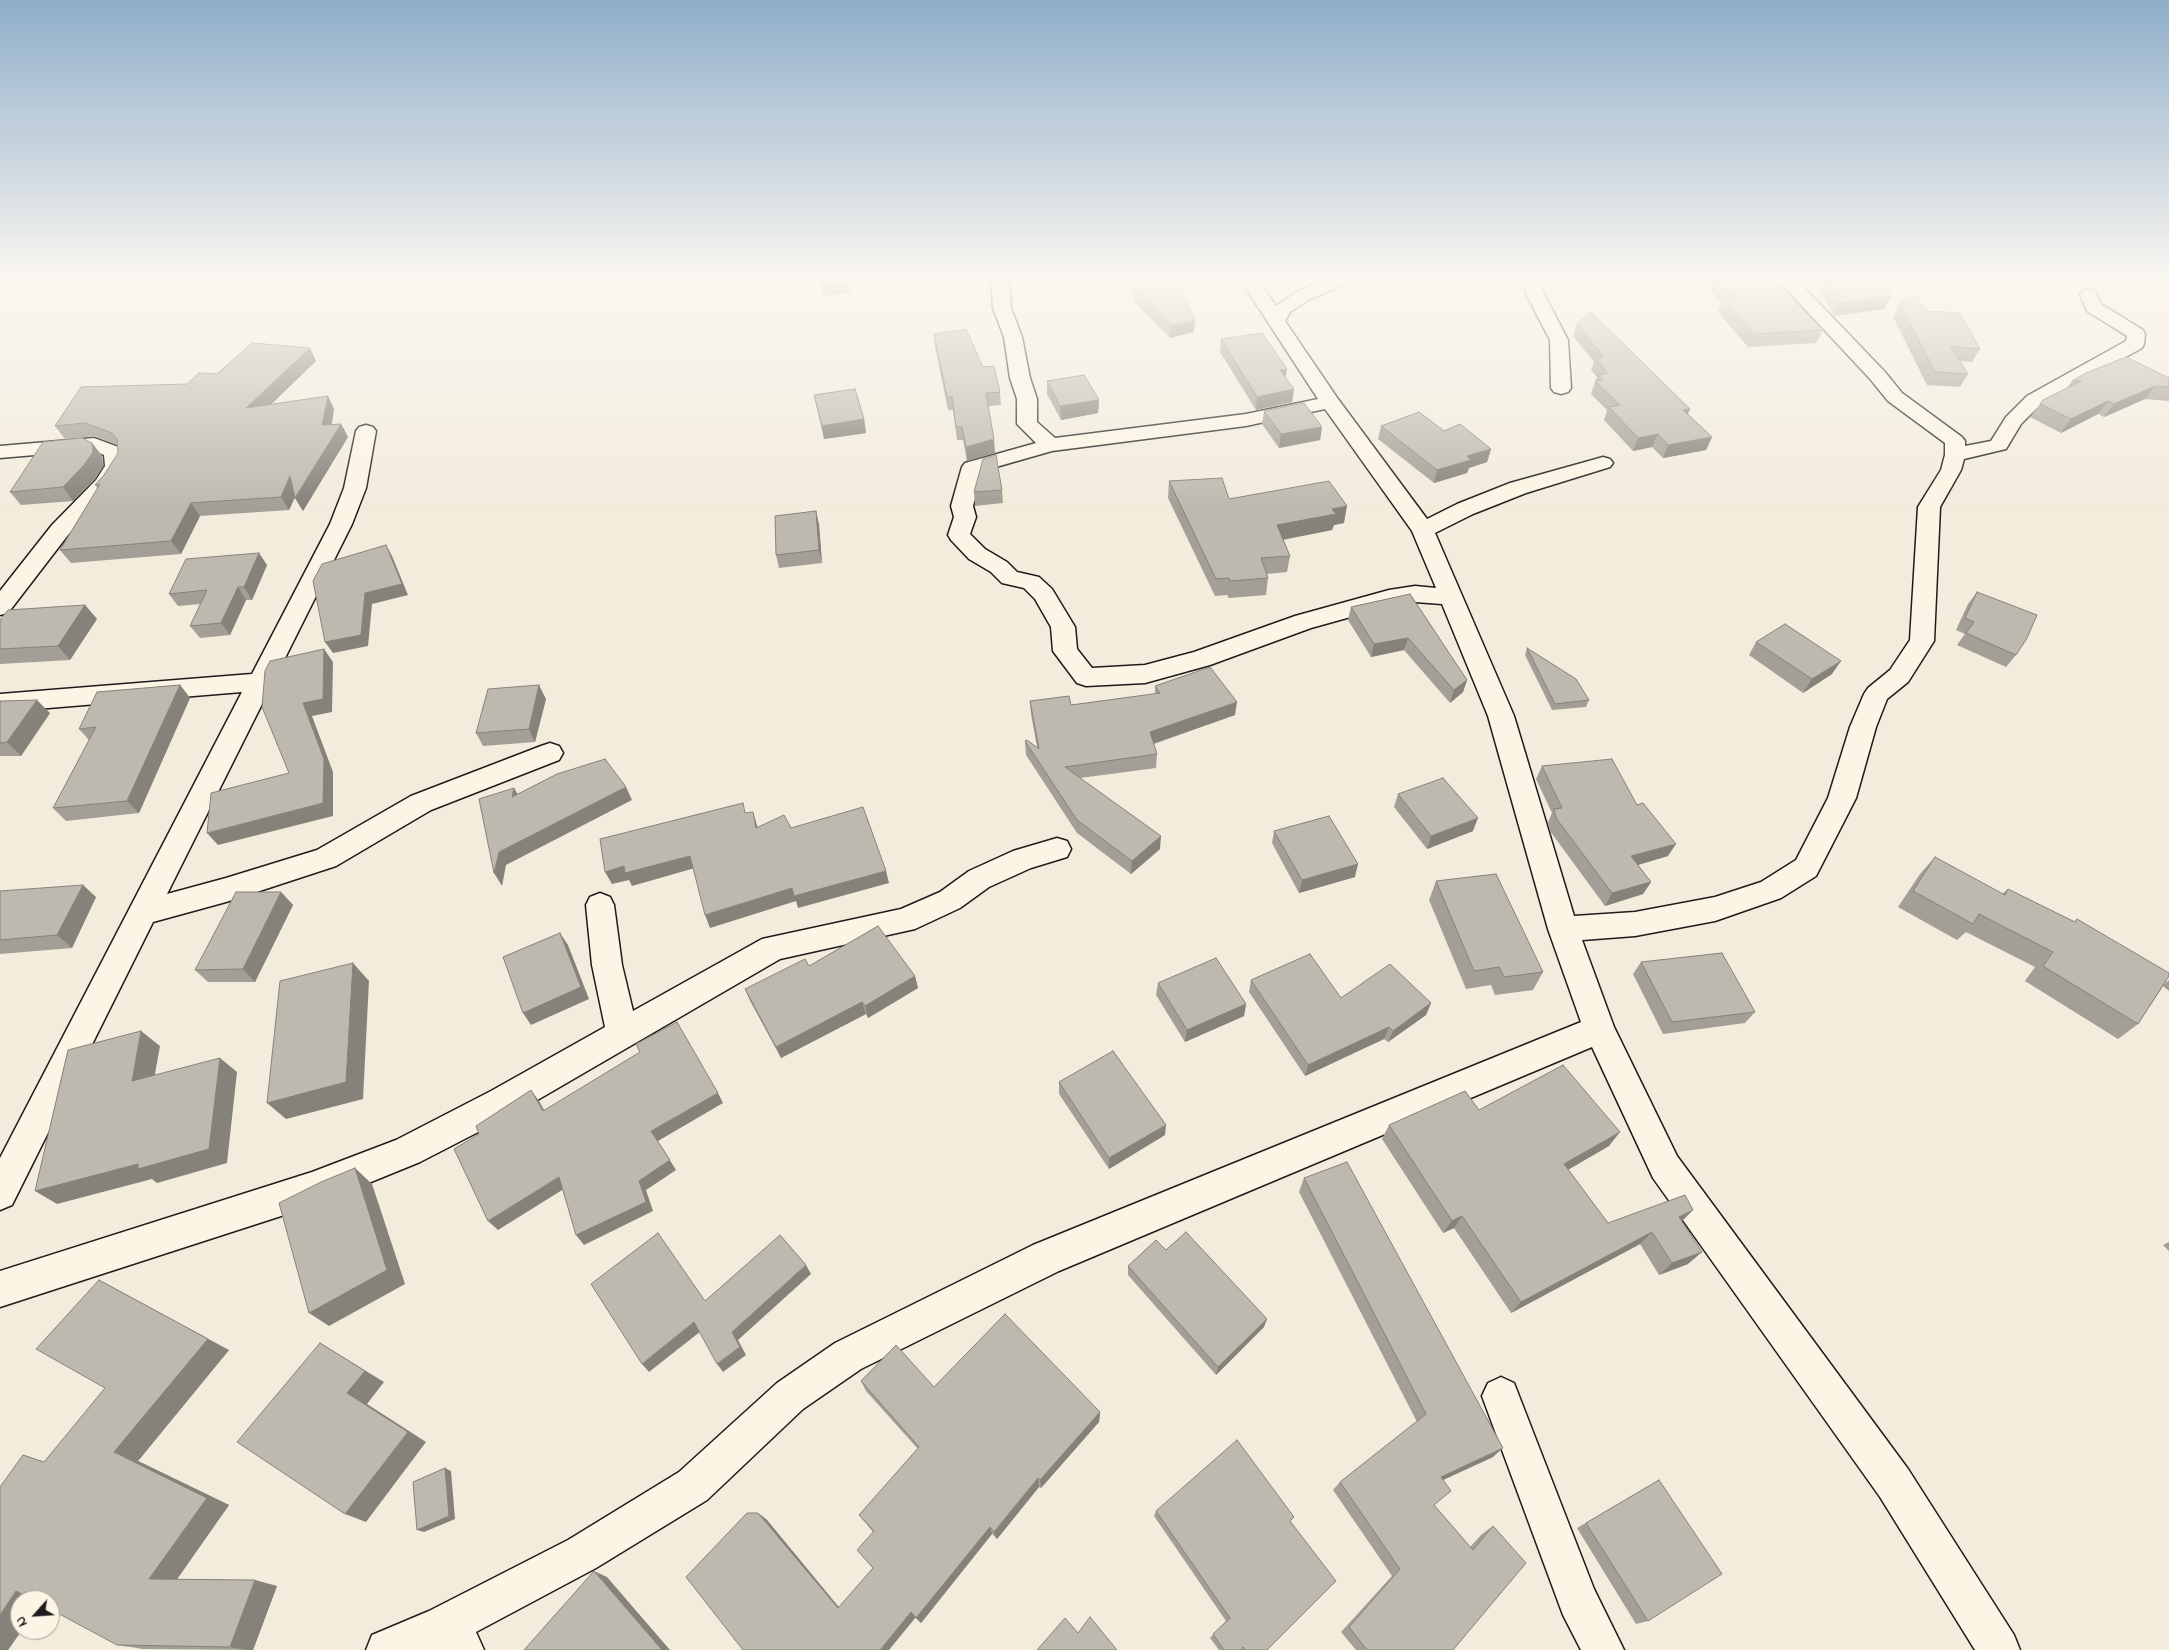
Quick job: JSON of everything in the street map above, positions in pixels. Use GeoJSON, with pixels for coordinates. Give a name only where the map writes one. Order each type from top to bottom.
{"type":"FeatureCollection","features":[{"type":"Feature","properties":{"kind":"street"},"geometry":{"type":"LineString","coordinates":[[1016,354],[1026,399],[1027,424],[1050,445]]}},
{"type":"Feature","properties":{"kind":"street"},"geometry":{"type":"LineString","coordinates":[[1298,354],[1330,402],[1423,530],[1449,597],[1501,716],[1563,929],[1599,1029],[1665,1167],[1894,1483],[1999,1650]]}},
{"type":"Feature","properties":{"kind":"street"},"geometry":{"type":"LineString","coordinates":[[1560,354],[1561,388]]}},
{"type":"Feature","properties":{"kind":"street"},"geometry":{"type":"LineString","coordinates":[[1563,929],[1635,924],[1716,909],[1771,890],[1806,868],[1842,798],[1863,727],[1876,694],[1899,676],[1922,641],[1929,507],[1951,470],[1955,455],[1955,441],[1895,397],[1857,354]]}},
{"type":"Feature","properties":{"kind":"street"},"geometry":{"type":"LineString","coordinates":[[1955,455],[1999,445],[2013,422],[2034,400],[2118,354]]}},
{"type":"Feature","properties":{"kind":"street"},"geometry":{"type":"LineString","coordinates":[[1330,402],[1246,420],[1050,445],[972,467],[962,506],[966,517],[959,535],[977,554],[999,567],[1010,578],[1031,582],[1044,594],[1063,627],[1066,652],[1086,677],[1146,674],[1201,659],[1303,622],[1388,598],[1416,594],[1449,597]]}},
{"type":"Feature","properties":{"kind":"street"},"geometry":{"type":"LineString","coordinates":[[0,1193],[145,912],[341,524],[354,488],[366,431]]}},
{"type":"Feature","properties":{"kind":"street"},"geometry":{"type":"LineString","coordinates":[[0,452],[94,444],[114,452],[115,466],[105,483],[60,530],[0,607]]}},
{"type":"Feature","properties":{"kind":"street"},"geometry":{"type":"LineString","coordinates":[[1423,530],[1466,509],[1518,488],[1602,463]]}},
{"type":"Feature","properties":{"kind":"street"},"geometry":{"type":"LineString","coordinates":[[0,703],[262,682]]}},
{"type":"Feature","properties":{"kind":"street"},"geometry":{"type":"LineString","coordinates":[[145,912],[226,890],[326,858],[421,803],[550,753]]}},
{"type":"Feature","properties":{"kind":"street"},"geometry":{"type":"LineString","coordinates":[[0,1289],[312,1189],[408,1151],[504,1102],[622,1032],[773,948],[905,920],[950,900],[980,879],[1023,859],[1057,849]]}},
{"type":"Feature","properties":{"kind":"street"},"geometry":{"type":"LineString","coordinates":[[600,905],[607,965],[622,1032]]}},
{"type":"Feature","properties":{"kind":"street"},"geometry":{"type":"LineString","coordinates":[[387,1650],[454,1638],[582,1554],[693,1486],[790,1396],[848,1356],[1046,1258],[1599,1029]]}},
{"type":"Feature","properties":{"kind":"street"},"geometry":{"type":"LineString","coordinates":[[1501,1396],[1578,1600],[1603,1650]]}},
{"type":"Feature","properties":{"kind":"building"},"geometry":{"type":"Polygon","coordinates":[[[240,354],[304,354],[246,408],[328,396],[322,425],[341,424],[295,498],[290,476],[281,497],[191,503],[171,541],[60,550],[100,484],[95,485],[118,453],[117,439],[112,433],[85,423],[55,426],[81,387],[187,384],[199,373],[217,374],[240,354]]]}},
{"type":"Feature","properties":{"kind":"building"},"geometry":{"type":"Polygon","coordinates":[[[938,354],[977,354],[983,367],[994,366],[1000,392],[986,393],[994,439],[966,447],[962,427],[956,427],[952,397],[947,397],[938,354]]]}},
{"type":"Feature","properties":{"kind":"building"},"geometry":{"type":"Polygon","coordinates":[[[1230,354],[1277,354],[1287,369],[1280,370],[1294,389],[1257,397],[1230,354]]]}},
{"type":"Feature","properties":{"kind":"building"},"geometry":{"type":"Polygon","coordinates":[[[1602,354],[1634,354],[1690,409],[1683,410],[1712,437],[1668,445],[1658,434],[1638,438],[1609,407],[1620,405],[1595,381],[1603,380],[1598,375],[1607,373],[1596,358],[1604,357],[1602,354]]]}},
{"type":"Feature","properties":{"kind":"building"},"geometry":{"type":"Polygon","coordinates":[[[1926,354],[1955,354],[1968,374],[1935,372],[1926,354]]]}},
{"type":"Feature","properties":{"kind":"building"},"geometry":{"type":"Polygon","coordinates":[[[2126,357],[2169,378],[2169,387],[2155,386],[2114,404],[2108,401],[2071,419],[2040,404],[2043,400],[2081,381],[2072,381],[2086,373],[2126,357]]]}},
{"type":"Feature","properties":{"kind":"building"},"geometry":{"type":"Polygon","coordinates":[[[1084,375],[1099,400],[1060,406],[1047,381],[1084,375]]]}},
{"type":"Feature","properties":{"kind":"building"},"geometry":{"type":"Polygon","coordinates":[[[855,389],[864,419],[822,426],[814,395],[855,389]]]}},
{"type":"Feature","properties":{"kind":"building"},"geometry":{"type":"Polygon","coordinates":[[[1304,403],[1322,427],[1281,434],[1264,411],[1304,403]]]}},
{"type":"Feature","properties":{"kind":"building"},"geometry":{"type":"Polygon","coordinates":[[[1419,412],[1444,431],[1460,424],[1491,449],[1467,456],[1471,460],[1437,470],[1381,426],[1419,412]]]}},
{"type":"Feature","properties":{"kind":"building"},"geometry":{"type":"Polygon","coordinates":[[[82,438],[92,443],[93,452],[84,465],[63,487],[10,492],[43,442],[82,438]]]}},
{"type":"Feature","properties":{"kind":"building"},"geometry":{"type":"Polygon","coordinates":[[[996,455],[1002,490],[974,492],[983,459],[996,455]]]}},
{"type":"Feature","properties":{"kind":"building"},"geometry":{"type":"Polygon","coordinates":[[[1222,478],[1229,499],[1329,481],[1347,506],[1332,509],[1336,514],[1277,525],[1290,556],[1261,558],[1268,578],[1230,581],[1229,578],[1216,579],[1169,481],[1222,478]]]}},
{"type":"Feature","properties":{"kind":"building"},"geometry":{"type":"Polygon","coordinates":[[[816,511],[819,550],[776,555],[775,516],[816,511]]]}},
{"type":"Feature","properties":{"kind":"building"},"geometry":{"type":"Polygon","coordinates":[[[386,545],[402,584],[365,593],[361,635],[325,642],[313,581],[322,564],[386,545]]]}},
{"type":"Feature","properties":{"kind":"building"},"geometry":{"type":"Polygon","coordinates":[[[259,553],[244,587],[238,587],[221,623],[190,626],[207,590],[169,594],[186,559],[259,553]]]}},
{"type":"Feature","properties":{"kind":"building"},"geometry":{"type":"Polygon","coordinates":[[[1977,592],[2037,615],[2027,638],[2016,655],[1966,633],[1974,622],[1965,618],[1977,592]]]}},
{"type":"Feature","properties":{"kind":"building"},"geometry":{"type":"Polygon","coordinates":[[[1410,594],[1467,680],[1454,690],[1408,638],[1374,644],[1351,607],[1410,594]]]}},
{"type":"Feature","properties":{"kind":"building"},"geometry":{"type":"Polygon","coordinates":[[[85,605],[58,646],[0,649],[0,620],[8,610],[85,605]]]}},
{"type":"Feature","properties":{"kind":"building"},"geometry":{"type":"Polygon","coordinates":[[[1785,624],[1841,661],[1812,679],[1756,642],[1785,624]]]}},
{"type":"Feature","properties":{"kind":"building"},"geometry":{"type":"Polygon","coordinates":[[[1527,648],[1576,679],[1589,700],[1555,704],[1527,648]]]}},
{"type":"Feature","properties":{"kind":"building"},"geometry":{"type":"Polygon","coordinates":[[[324,649],[323,699],[303,703],[324,759],[323,803],[207,833],[211,793],[289,773],[262,707],[265,671],[270,661],[324,649]]]}},
{"type":"Feature","properties":{"kind":"building"},"geometry":{"type":"Polygon","coordinates":[[[1210,667],[1237,702],[1150,732],[1157,754],[1065,767],[1161,836],[1132,861],[1077,820],[1025,741],[1027,740],[1039,749],[1030,701],[1069,696],[1071,705],[1160,693],[1155,686],[1210,667]]]}},
{"type":"Feature","properties":{"kind":"building"},"geometry":{"type":"Polygon","coordinates":[[[180,685],[127,801],[53,808],[96,727],[79,729],[97,692],[180,685]]]}},
{"type":"Feature","properties":{"kind":"building"},"geometry":{"type":"Polygon","coordinates":[[[539,685],[529,729],[476,733],[488,689],[539,685]]]}},
{"type":"Feature","properties":{"kind":"building"},"geometry":{"type":"Polygon","coordinates":[[[37,700],[7,742],[0,743],[0,701],[37,700]]]}},
{"type":"Feature","properties":{"kind":"building"},"geometry":{"type":"Polygon","coordinates":[[[605,759],[626,787],[499,852],[494,873],[479,799],[514,788],[512,797],[557,774],[605,759]]]}},
{"type":"Feature","properties":{"kind":"building"},"geometry":{"type":"Polygon","coordinates":[[[1612,759],[1637,805],[1643,803],[1676,844],[1631,856],[1651,882],[1612,893],[1556,818],[1554,809],[1562,808],[1542,766],[1612,759]]]}},
{"type":"Feature","properties":{"kind":"building"},"geometry":{"type":"Polygon","coordinates":[[[1443,778],[1478,818],[1431,836],[1398,794],[1443,778]]]}},
{"type":"Feature","properties":{"kind":"building"},"geometry":{"type":"Polygon","coordinates":[[[743,803],[745,813],[753,812],[756,828],[784,815],[791,828],[863,807],[886,871],[794,896],[792,888],[705,915],[690,856],[625,873],[624,866],[605,872],[600,839],[743,803]]]}},
{"type":"Feature","properties":{"kind":"building"},"geometry":{"type":"Polygon","coordinates":[[[1329,816],[1358,864],[1302,880],[1274,831],[1329,816]]]}},
{"type":"Feature","properties":{"kind":"building"},"geometry":{"type":"Polygon","coordinates":[[[1935,857],[2005,895],[2008,889],[2075,922],[2077,919],[2169,973],[2169,976],[2138,1024],[2043,966],[2053,952],[1979,914],[1973,924],[1913,891],[1935,857]]]}},
{"type":"Feature","properties":{"kind":"building"},"geometry":{"type":"Polygon","coordinates":[[[1496,874],[1543,972],[1504,977],[1499,967],[1474,971],[1436,881],[1496,874]]]}},
{"type":"Feature","properties":{"kind":"building"},"geometry":{"type":"Polygon","coordinates":[[[83,885],[57,935],[0,940],[0,891],[83,885]]]}},
{"type":"Feature","properties":{"kind":"building"},"geometry":{"type":"Polygon","coordinates":[[[236,892],[281,892],[243,969],[195,970],[236,892]]]}},
{"type":"Feature","properties":{"kind":"building"},"geometry":{"type":"Polygon","coordinates":[[[878,926],[915,976],[865,1006],[862,1002],[776,1047],[745,989],[805,959],[809,966],[878,926]]]}},
{"type":"Feature","properties":{"kind":"building"},"geometry":{"type":"Polygon","coordinates":[[[560,933],[581,987],[523,1013],[503,957],[560,933]]]}},
{"type":"Feature","properties":{"kind":"building"},"geometry":{"type":"Polygon","coordinates":[[[1722,953],[1755,1012],[1672,1022],[1641,962],[1722,953]]]}},
{"type":"Feature","properties":{"kind":"building"},"geometry":{"type":"Polygon","coordinates":[[[1310,954],[1341,998],[1390,964],[1431,1003],[1393,1031],[1389,1027],[1308,1065],[1251,980],[1310,954]]]}},
{"type":"Feature","properties":{"kind":"building"},"geometry":{"type":"Polygon","coordinates":[[[1216,958],[1246,1004],[1187,1030],[1158,983],[1216,958]]]}},
{"type":"Feature","properties":{"kind":"building"},"geometry":{"type":"Polygon","coordinates":[[[353,963],[346,1082],[267,1103],[280,981],[353,963]]]}},
{"type":"Feature","properties":{"kind":"building"},"geometry":{"type":"Polygon","coordinates":[[[677,1022],[718,1093],[651,1131],[670,1160],[639,1181],[646,1202],[576,1235],[559,1177],[488,1221],[454,1149],[479,1134],[476,1126],[531,1090],[543,1111],[640,1052],[636,1044],[677,1022]]]}},
{"type":"Feature","properties":{"kind":"building"},"geometry":{"type":"Polygon","coordinates":[[[141,1031],[132,1081],[220,1058],[209,1149],[138,1169],[138,1164],[35,1191],[68,1050],[141,1031]]]}},
{"type":"Feature","properties":{"kind":"building"},"geometry":{"type":"Polygon","coordinates":[[[1113,1051],[1166,1125],[1109,1158],[1059,1082],[1113,1051]]]}},
{"type":"Feature","properties":{"kind":"building"},"geometry":{"type":"Polygon","coordinates":[[[1563,1065],[1620,1132],[1564,1164],[1608,1223],[1685,1195],[1693,1210],[1679,1217],[1702,1252],[1672,1263],[1652,1232],[1521,1302],[1462,1216],[1452,1221],[1389,1125],[1465,1091],[1479,1110],[1563,1065]]]}},
{"type":"Feature","properties":{"kind":"building"},"geometry":{"type":"Polygon","coordinates":[[[1347,1162],[1503,1448],[1441,1477],[1451,1491],[1434,1505],[1473,1550],[1493,1526],[1526,1563],[1453,1650],[1367,1650],[1349,1627],[1400,1569],[1340,1482],[1426,1414],[1304,1178],[1347,1162]]]}},
{"type":"Feature","properties":{"kind":"building"},"geometry":{"type":"Polygon","coordinates":[[[355,1168],[387,1270],[309,1313],[279,1203],[321,1182],[355,1168]]]}},
{"type":"Feature","properties":{"kind":"building"},"geometry":{"type":"Polygon","coordinates":[[[1186,1232],[1267,1319],[1218,1367],[1128,1266],[1156,1240],[1166,1250],[1186,1232]]]}},
{"type":"Feature","properties":{"kind":"building"},"geometry":{"type":"Polygon","coordinates":[[[658,1233],[705,1301],[780,1235],[806,1265],[732,1332],[740,1347],[717,1364],[694,1322],[642,1364],[591,1284],[658,1233]]]}},
{"type":"Feature","properties":{"kind":"building"},"geometry":{"type":"Polygon","coordinates":[[[99,1280],[208,1339],[114,1452],[207,1498],[149,1579],[255,1580],[230,1647],[117,1645],[60,1614],[60,1590],[10,1590],[10,1600],[0,1615],[0,1487],[23,1455],[44,1462],[105,1388],[36,1349],[99,1280]]]}},
{"type":"Feature","properties":{"kind":"building"},"geometry":{"type":"Polygon","coordinates":[[[1005,1314],[1100,1412],[1040,1480],[1038,1478],[994,1532],[990,1527],[916,1618],[911,1612],[880,1650],[743,1650],[686,1577],[747,1513],[758,1513],[838,1608],[873,1568],[857,1550],[874,1531],[859,1515],[919,1447],[861,1381],[896,1345],[934,1387],[1005,1314]]]}},
{"type":"Feature","properties":{"kind":"building"},"geometry":{"type":"Polygon","coordinates":[[[320,1343],[365,1371],[347,1393],[408,1432],[345,1514],[237,1442],[320,1343]]]}},
{"type":"Feature","properties":{"kind":"building"},"geometry":{"type":"Polygon","coordinates":[[[1237,1440],[1294,1517],[1290,1521],[1336,1581],[1267,1650],[1245,1650],[1243,1647],[1241,1650],[1224,1650],[1213,1634],[1230,1618],[1156,1511],[1237,1440]]]}},
{"type":"Feature","properties":{"kind":"building"},"geometry":{"type":"Polygon","coordinates":[[[445,1468],[449,1516],[417,1530],[413,1482],[445,1468]]]}},
{"type":"Feature","properties":{"kind":"building"},"geometry":{"type":"Polygon","coordinates":[[[1659,1480],[1722,1574],[1648,1621],[1586,1523],[1659,1480]]]}},
{"type":"Feature","properties":{"kind":"building"},"geometry":{"type":"Polygon","coordinates":[[[594,1571],[662,1650],[524,1650],[594,1571]]]}},
{"type":"Feature","properties":{"kind":"building"},"geometry":{"type":"Polygon","coordinates":[[[1090,1617],[1117,1650],[1037,1650],[1065,1618],[1078,1633],[1090,1617]]]}}]}
